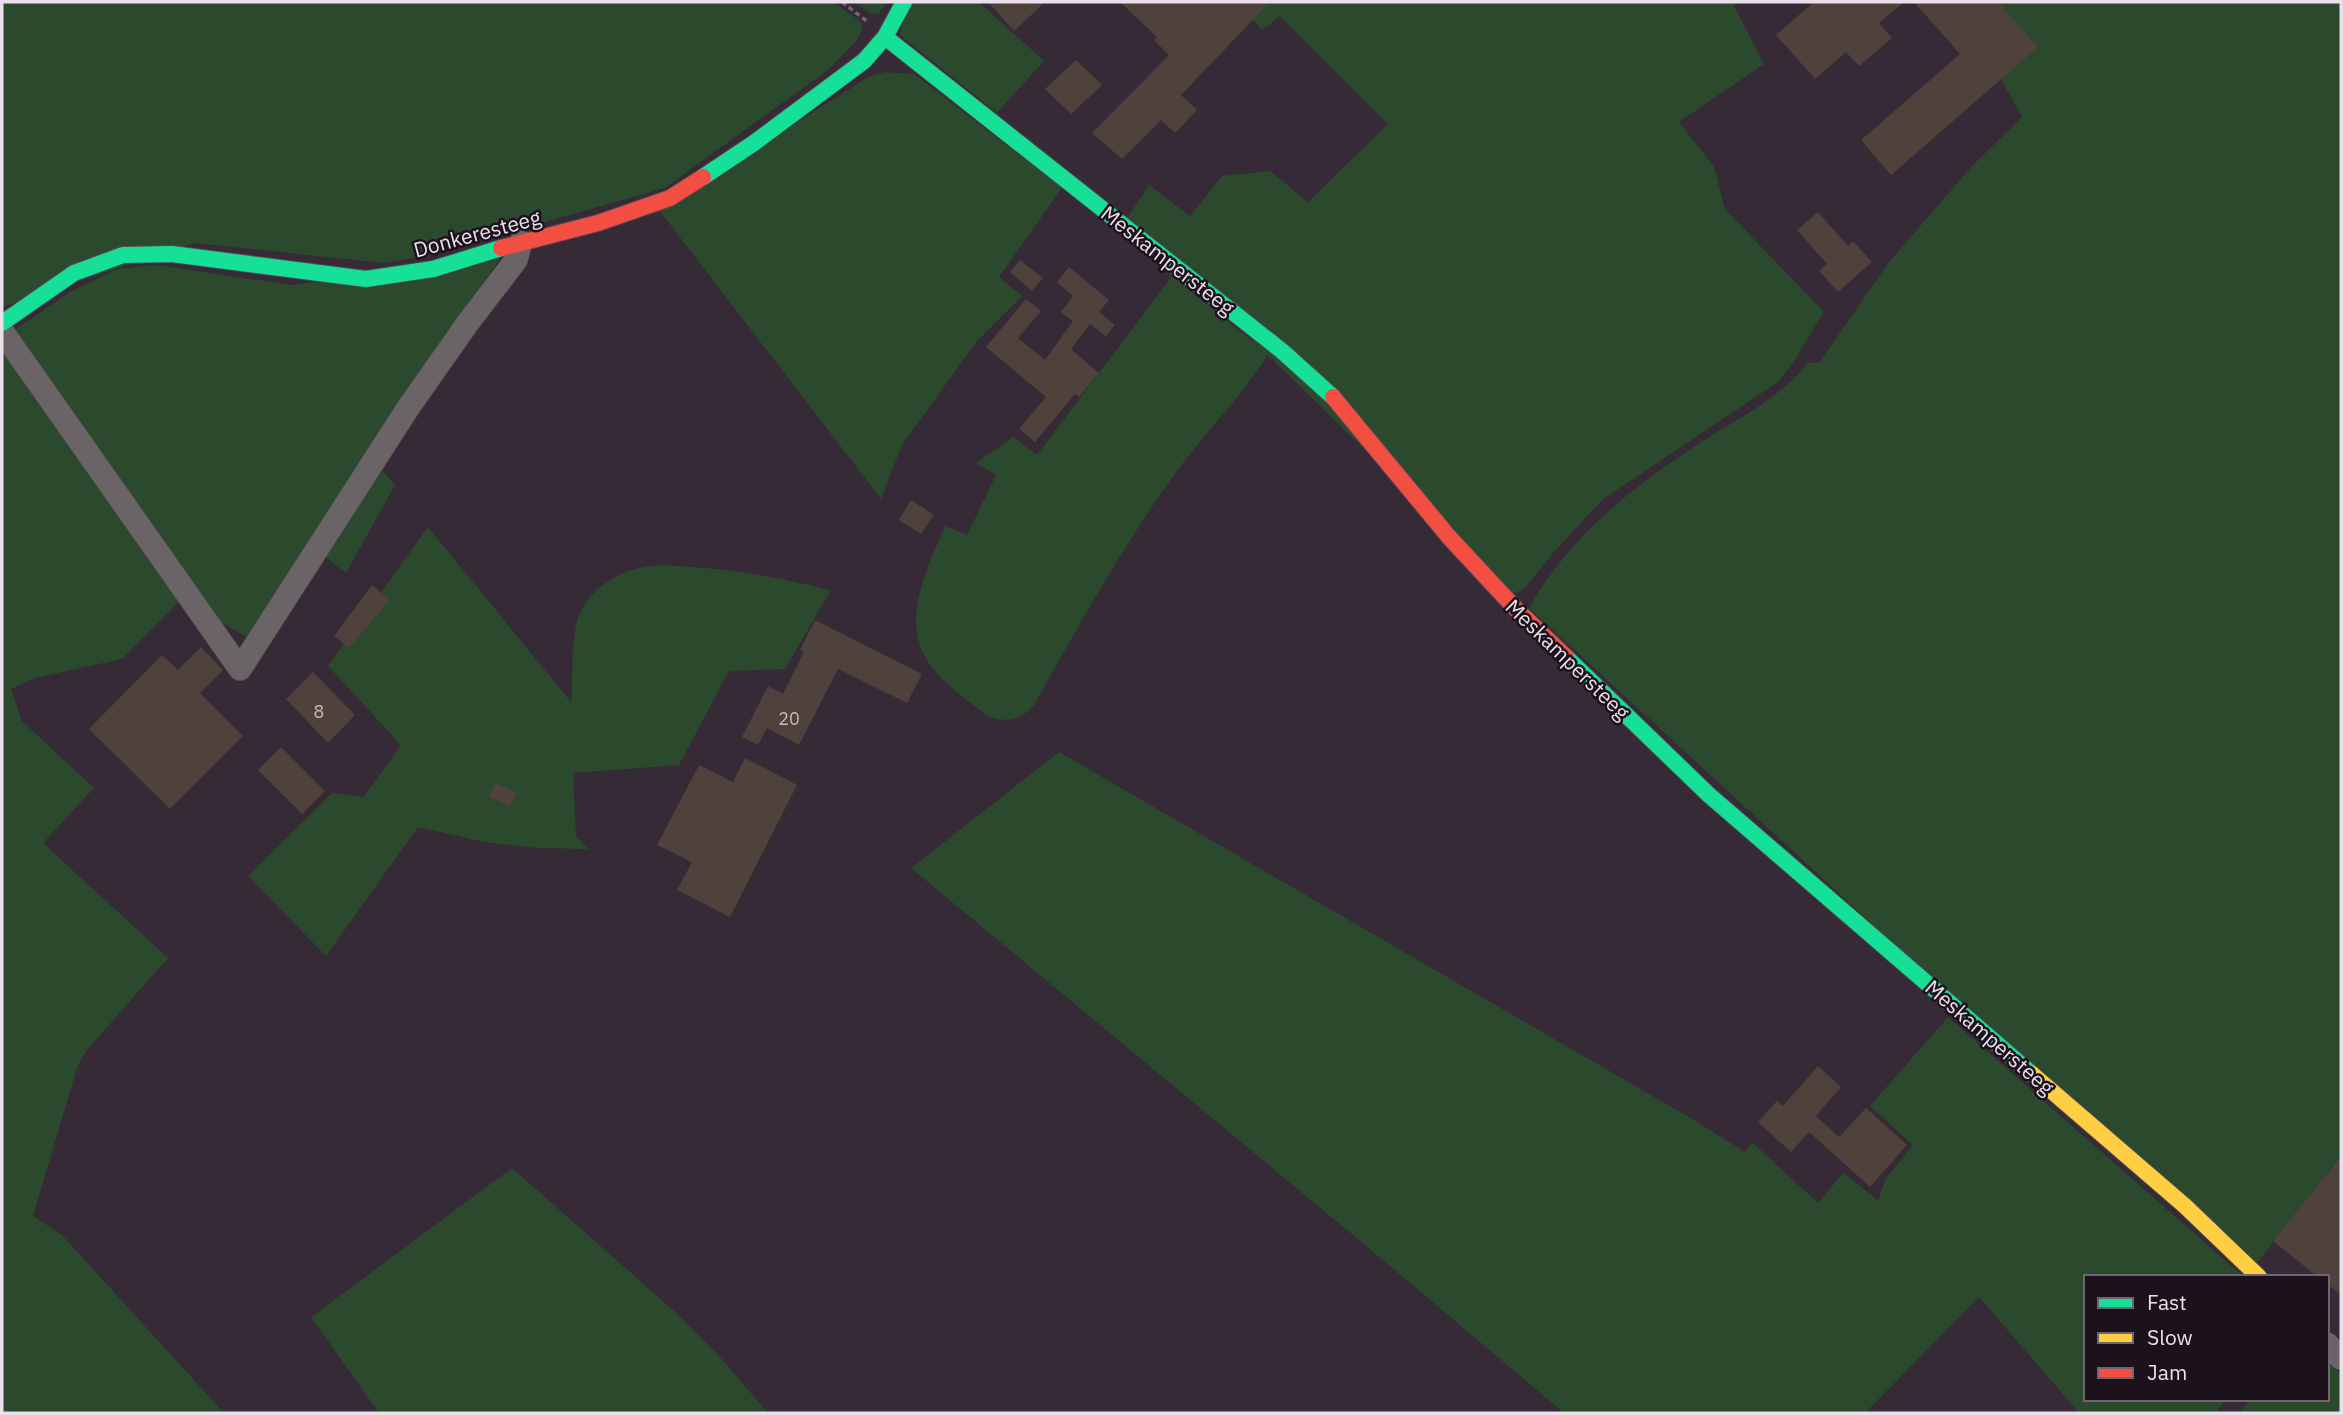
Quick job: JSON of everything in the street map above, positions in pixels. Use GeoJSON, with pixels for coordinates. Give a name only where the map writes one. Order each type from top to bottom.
{"type":"FeatureCollection","features":[{"type":"Feature","properties":{"kind":"street","name":"Donkeresteeg"},"geometry":{"type":"LineString","coordinates":[[2,323],[74,273],[123,255],[172,254],[366,279],[433,269],[598,222],[670,198],[754,143],[864,61],[885,37],[904,2]]}},
{"type":"Feature","properties":{"kind":"street","name":"Meskampersteeg"},"geometry":{"type":"LineString","coordinates":[[885,37],[1282,351],[1342,406],[1449,537],[1515,608],[1709,795],[2185,1206],[2257,1275]]}},
{"type":"Feature","properties":{"kind":"street"},"geometry":{"type":"LineString","coordinates":[[2,331],[240,668],[408,408],[516,260],[521,242]]}},
{"type":"Feature","properties":{"kind":"path"},"geometry":{"type":"LineString","coordinates":[[842,2],[885,37]]}},
{"type":"Feature","properties":{"kind":"green space"},"geometry":{"type":"Polygon","coordinates":[[[2,2],[833,2],[859,20],[863,27],[857,40],[828,70],[665,188],[420,257],[384,263],[194,243],[2,307],[2,2]]]}},
{"type":"Feature","properties":{"kind":"green space"},"geometry":{"type":"Polygon","coordinates":[[[853,2],[888,2],[878,14],[872,14],[853,2]]]}},
{"type":"Feature","properties":{"kind":"green space"},"geometry":{"type":"Polygon","coordinates":[[[906,2],[979,2],[1044,61],[997,113],[900,35],[906,2]]]}},
{"type":"Feature","properties":{"kind":"green space"},"geometry":{"type":"Polygon","coordinates":[[[1238,2],[1740,2],[1734,6],[1764,64],[1679,122],[1714,167],[1725,209],[1824,312],[1797,357],[1778,382],[1602,500],[1525,588],[1513,594],[1127,218],[1149,185],[1190,216],[1222,176],[1270,171],[1308,202],[1388,124],[1280,16],[1262,30],[1238,2]]]}},
{"type":"Feature","properties":{"kind":"green space"},"geometry":{"type":"Polygon","coordinates":[[[1958,2],[2341,2],[2341,1155],[2257,1263],[1899,949],[1529,608],[1564,557],[1630,493],[1680,456],[1774,396],[1808,363],[1819,363],[1889,262],[1973,165],[2022,117],[1958,2]]]}},
{"type":"Feature","properties":{"kind":"green space"},"geometry":{"type":"Polygon","coordinates":[[[885,72],[914,74],[1062,188],[999,277],[1022,296],[977,341],[902,445],[881,499],[659,210],[870,76],[885,72]]]}},
{"type":"Feature","properties":{"kind":"green space"},"geometry":{"type":"Polygon","coordinates":[[[502,256],[362,458],[247,637],[209,616],[10,333],[70,292],[117,269],[157,265],[292,285],[502,256]]]}},
{"type":"Feature","properties":{"kind":"green space"},"geometry":{"type":"Polygon","coordinates":[[[1172,276],[1268,354],[1182,465],[1133,535],[1034,705],[1024,714],[1012,719],[992,718],[939,676],[927,660],[920,644],[916,627],[917,610],[931,558],[945,526],[967,535],[996,475],[976,463],[1013,437],[1037,455],[1172,276]]]}},
{"type":"Feature","properties":{"kind":"green space"},"geometry":{"type":"Polygon","coordinates":[[[2,347],[180,601],[122,659],[35,678],[11,689],[22,721],[94,788],[43,843],[168,958],[87,1050],[78,1065],[33,1216],[62,1235],[224,1413],[2,1413],[2,347]]]}},
{"type":"Feature","properties":{"kind":"green space"},"geometry":{"type":"Polygon","coordinates":[[[377,464],[395,485],[346,573],[320,553],[377,464]]]}},
{"type":"Feature","properties":{"kind":"green space"},"geometry":{"type":"Polygon","coordinates":[[[428,527],[571,702],[574,640],[583,607],[594,593],[623,573],[652,566],[693,567],[728,570],[831,590],[785,669],[729,671],[679,765],[573,773],[576,837],[589,849],[537,848],[484,842],[418,827],[326,956],[248,876],[332,793],[363,797],[400,747],[328,666],[428,527]]]}},
{"type":"Feature","properties":{"kind":"green space"},"geometry":{"type":"Polygon","coordinates":[[[1059,752],[1745,1152],[1752,1142],[1818,1203],[1843,1173],[1878,1200],[1886,1178],[1913,1145],[1870,1106],[1948,1017],[2242,1275],[2084,1275],[2084,1401],[2225,1401],[2216,1413],[2079,1413],[1979,1297],[1865,1413],[1564,1413],[911,868],[1059,752]]]}},
{"type":"Feature","properties":{"kind":"green space"},"geometry":{"type":"Polygon","coordinates":[[[512,1168],[673,1310],[719,1356],[768,1413],[379,1413],[311,1317],[512,1168]]]}},
{"type":"Feature","properties":{"kind":"green space"},"geometry":{"type":"Polygon","coordinates":[[[2329,1363],[2341,1374],[2341,1413],[2240,1413],[2249,1401],[2329,1401],[2329,1363]]]}},
{"type":"Feature","properties":{"kind":"building"},"geometry":{"type":"Polygon","coordinates":[[[988,2],[1045,2],[1014,31],[988,2]]]}},
{"type":"Feature","properties":{"kind":"building"},"geometry":{"type":"Polygon","coordinates":[[[1120,2],[1270,2],[1181,95],[1197,110],[1175,133],[1161,120],[1122,159],[1092,133],[1169,55],[1154,40],[1157,37],[1120,2]]]}},
{"type":"Feature","properties":{"kind":"building"},"geometry":{"type":"Polygon","coordinates":[[[1814,2],[1904,2],[1879,23],[1892,38],[1859,66],[1846,52],[1815,79],[1776,35],[1814,2]]]}},
{"type":"Feature","properties":{"kind":"building"},"geometry":{"type":"Polygon","coordinates":[[[1914,2],[1998,2],[2038,47],[1891,175],[1861,140],[1960,54],[1914,2]]]}},
{"type":"Feature","properties":{"kind":"building"},"geometry":{"type":"Polygon","coordinates":[[[1076,60],[1102,85],[1071,114],[1045,89],[1076,60]]]}},
{"type":"Feature","properties":{"kind":"building"},"geometry":{"type":"Polygon","coordinates":[[[1818,212],[1848,246],[1853,241],[1872,262],[1838,292],[1819,271],[1827,264],[1797,230],[1818,212]]]}},
{"type":"Feature","properties":{"kind":"building"},"geometry":{"type":"Polygon","coordinates":[[[1020,260],[1043,278],[1032,291],[1010,272],[1020,260]]]}},
{"type":"Feature","properties":{"kind":"building"},"geometry":{"type":"Polygon","coordinates":[[[1069,267],[1109,300],[1099,312],[1115,325],[1106,336],[1090,324],[1071,349],[1099,373],[1079,397],[1075,394],[1035,442],[1019,429],[1046,397],[986,347],[1026,299],[1041,311],[1018,338],[1045,360],[1073,321],[1061,312],[1073,296],[1057,282],[1069,267]]]}},
{"type":"Feature","properties":{"kind":"building"},"geometry":{"type":"Polygon","coordinates":[[[911,500],[934,515],[921,534],[899,520],[911,500]]]}},
{"type":"Feature","properties":{"kind":"building"},"geometry":{"type":"Polygon","coordinates":[[[372,585],[390,600],[349,648],[334,636],[372,585]]]}},
{"type":"Feature","properties":{"kind":"building"},"geometry":{"type":"Polygon","coordinates":[[[815,620],[922,674],[907,703],[838,669],[799,745],[767,728],[758,745],[742,737],[768,686],[783,694],[804,652],[800,650],[815,620]]]}},
{"type":"Feature","properties":{"kind":"building"},"geometry":{"type":"Polygon","coordinates":[[[201,647],[223,670],[200,693],[243,736],[170,809],[89,729],[162,655],[178,670],[201,647]]]}},
{"type":"Feature","properties":{"kind":"building"},"geometry":{"type":"Polygon","coordinates":[[[313,672],[355,715],[328,743],[286,699],[313,672]]]}},
{"type":"Feature","properties":{"kind":"building"},"geometry":{"type":"Polygon","coordinates":[[[281,747],[325,791],[302,814],[258,770],[281,747]]]}},
{"type":"Feature","properties":{"kind":"building"},"geometry":{"type":"Polygon","coordinates":[[[745,758],[797,785],[730,917],[677,890],[692,862],[657,845],[699,765],[733,782],[745,758]]]}},
{"type":"Feature","properties":{"kind":"building"},"geometry":{"type":"Polygon","coordinates":[[[495,783],[516,792],[510,806],[489,797],[495,783]]]}},
{"type":"Feature","properties":{"kind":"building"},"geometry":{"type":"Polygon","coordinates":[[[1818,1066],[1841,1087],[1816,1116],[1839,1137],[1866,1108],[1907,1145],[1870,1187],[1809,1132],[1791,1152],[1758,1122],[1777,1101],[1783,1106],[1818,1066]]]}},
{"type":"Feature","properties":{"kind":"building"},"geometry":{"type":"Polygon","coordinates":[[[2341,1156],[2341,1294],[2329,1285],[2329,1275],[2316,1275],[2273,1241],[2341,1156]]]}},
{"type":"Feature","properties":{"kind":"traffic: fast"},"geometry":{"type":"LineString","coordinates":[[703,177],[754,143],[864,61],[885,37],[904,2]]}},
{"type":"Feature","properties":{"kind":"traffic: fast"},"geometry":{"type":"LineString","coordinates":[[885,37],[1282,351],[1333,397]]}},
{"type":"Feature","properties":{"kind":"traffic: fast"},"geometry":{"type":"LineString","coordinates":[[2,323],[74,273],[123,255],[172,254],[366,279],[433,269],[501,248]]}},
{"type":"Feature","properties":{"kind":"traffic: fast"},"geometry":{"type":"LineString","coordinates":[[1566,657],[1709,795],[2032,1074]]}},
{"type":"Feature","properties":{"kind":"traffic: slow"},"geometry":{"type":"LineString","coordinates":[[2032,1074],[2185,1206],[2257,1275]]}},
{"type":"Feature","properties":{"kind":"traffic: jam"},"geometry":{"type":"LineString","coordinates":[[501,248],[598,223],[670,198],[703,177]]}},
{"type":"Feature","properties":{"kind":"traffic: jam"},"geometry":{"type":"LineString","coordinates":[[1333,397],[1449,537],[1515,608],[1566,657]]}}]}
